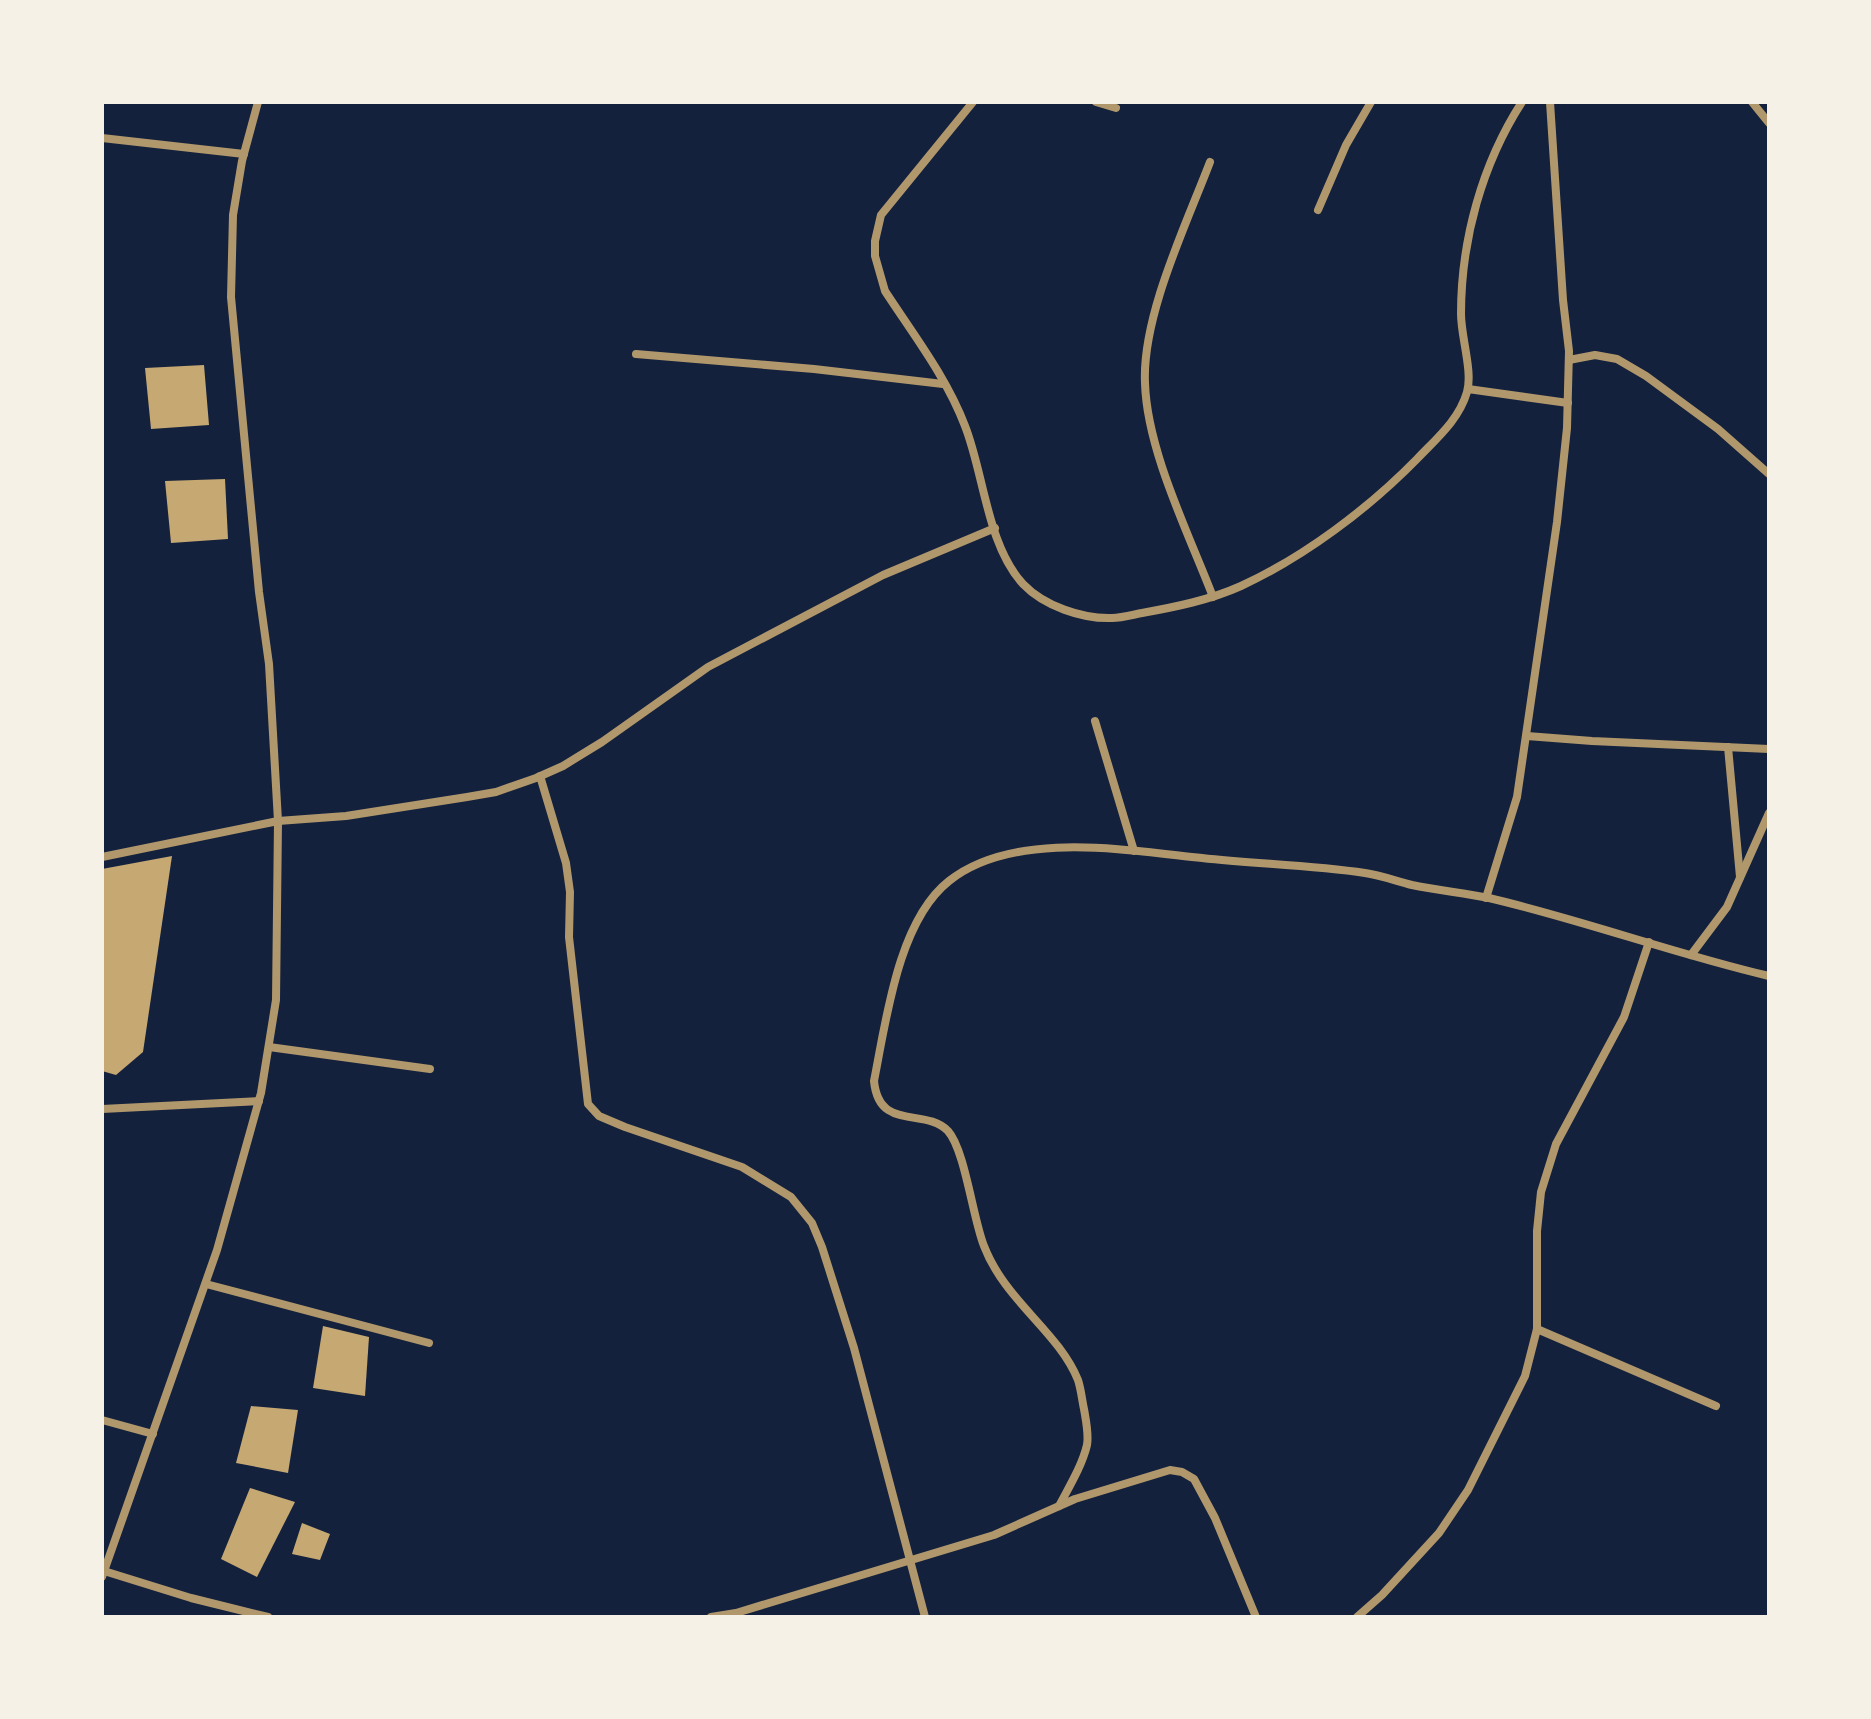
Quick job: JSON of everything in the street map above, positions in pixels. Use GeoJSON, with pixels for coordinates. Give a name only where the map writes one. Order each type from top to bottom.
{"type":"FeatureCollection","features":[{"type":"Feature","properties":{"kind":"street"},"geometry":{"type":"LineString","coordinates":[[258,102],[244,154],[233,215],[231,297],[259,592],[269,664],[278,821],[276,1000],[259,1101],[206,1284],[103,1574],[268,1617]]}},
{"type":"Feature","properties":{"kind":"street"},"geometry":{"type":"LineString","coordinates":[[973,102],[881,215],[875,241],[879,271],[885,291],[966,427],[995,528],[1010,565],[1023,584],[1041,599],[1062,609],[1112,618],[1213,597],[1270,571],[1337,528],[1393,483],[1450,425],[1468,389],[1461,315],[1474,210],[1492,157],[1522,102]]}},
{"type":"Feature","properties":{"kind":"street"},"geometry":{"type":"LineString","coordinates":[[1096,102],[1116,108]]}},
{"type":"Feature","properties":{"kind":"street"},"geometry":{"type":"LineString","coordinates":[[1318,210],[1346,145],[1371,102]]}},
{"type":"Feature","properties":{"kind":"street"},"geometry":{"type":"LineString","coordinates":[[1486,898],[1517,797],[1557,522],[1568,403],[1569,360],[1550,102]]}},
{"type":"Feature","properties":{"kind":"street"},"geometry":{"type":"LineString","coordinates":[[1752,102],[1769,123]]}},
{"type":"Feature","properties":{"kind":"street"},"geometry":{"type":"LineString","coordinates":[[102,138],[244,154]]}},
{"type":"Feature","properties":{"kind":"street"},"geometry":{"type":"LineString","coordinates":[[1210,162],[1155,315],[1146,359],[1145,382],[1154,437],[1213,597]]}},
{"type":"Feature","properties":{"kind":"street"},"geometry":{"type":"LineString","coordinates":[[636,354],[943,384]]}},
{"type":"Feature","properties":{"kind":"street"},"geometry":{"type":"LineString","coordinates":[[1569,360],[1595,355],[1617,359],[1646,376],[1718,429],[1769,474]]}},
{"type":"Feature","properties":{"kind":"street"},"geometry":{"type":"LineString","coordinates":[[1468,389],[1568,403]]}},
{"type":"Feature","properties":{"kind":"street"},"geometry":{"type":"LineString","coordinates":[[102,857],[278,821],[346,816],[496,792],[540,776],[602,742],[708,667],[883,575],[995,528]]}},
{"type":"Feature","properties":{"kind":"street"},"geometry":{"type":"LineString","coordinates":[[1095,721],[1134,851]]}},
{"type":"Feature","properties":{"kind":"street"},"geometry":{"type":"LineString","coordinates":[[1527,736],[1769,749]]}},
{"type":"Feature","properties":{"kind":"street"},"geometry":{"type":"LineString","coordinates":[[1728,747],[1740,877]]}},
{"type":"Feature","properties":{"kind":"street"},"geometry":{"type":"LineString","coordinates":[[540,776],[566,863],[570,892],[569,937],[588,1104],[599,1116],[625,1127],[742,1167],[791,1197],[812,1223],[854,1348],[925,1617]]}},
{"type":"Feature","properties":{"kind":"street"},"geometry":{"type":"LineString","coordinates":[[1691,955],[1727,907],[1769,813]]}},
{"type":"Feature","properties":{"kind":"street"},"geometry":{"type":"LineString","coordinates":[[1059,1506],[1088,1442],[1078,1381],[1064,1356],[996,1274],[975,1222],[964,1171],[947,1129],[892,1113],[879,1100],[874,1081],[891,996],[906,947],[921,915],[946,883],[978,863],[1000,854],[1030,849],[1134,851],[1367,873],[1571,919],[1769,976]]}},
{"type":"Feature","properties":{"kind":"street"},"geometry":{"type":"LineString","coordinates":[[1357,1617],[1382,1595],[1439,1533],[1468,1490],[1525,1376],[1537,1329],[1537,1231],[1541,1192],[1556,1144],[1624,1017],[1649,942]]}},
{"type":"Feature","properties":{"kind":"street"},"geometry":{"type":"LineString","coordinates":[[269,1047],[430,1069]]}},
{"type":"Feature","properties":{"kind":"street"},"geometry":{"type":"LineString","coordinates":[[102,1109],[259,1101]]}},
{"type":"Feature","properties":{"kind":"street"},"geometry":{"type":"LineString","coordinates":[[206,1284],[429,1343]]}},
{"type":"Feature","properties":{"kind":"street"},"geometry":{"type":"LineString","coordinates":[[1537,1329],[1716,1406]]}},
{"type":"Feature","properties":{"kind":"street"},"geometry":{"type":"LineString","coordinates":[[102,1420],[153,1434]]}},
{"type":"Feature","properties":{"kind":"street"},"geometry":{"type":"LineString","coordinates":[[711,1617],[736,1613],[909,1563],[994,1535],[1059,1506],[1170,1470],[1194,1479],[1215,1518],[1256,1617]]}},
{"type":"Feature","properties":{"kind":"building"},"geometry":{"type":"Polygon","coordinates":[[[204,365],[209,425],[151,429],[145,368],[204,365]]]}},
{"type":"Feature","properties":{"kind":"building"},"geometry":{"type":"Polygon","coordinates":[[[225,479],[228,539],[171,543],[165,481],[225,479]]]}},
{"type":"Feature","properties":{"kind":"building"},"geometry":{"type":"Polygon","coordinates":[[[172,856],[143,1052],[116,1075],[102,1071],[102,869],[172,856]]]}},
{"type":"Feature","properties":{"kind":"building"},"geometry":{"type":"Polygon","coordinates":[[[323,1326],[369,1337],[365,1396],[313,1388],[323,1326]]]}},
{"type":"Feature","properties":{"kind":"building"},"geometry":{"type":"Polygon","coordinates":[[[251,1406],[298,1410],[288,1473],[236,1463],[251,1406]]]}},
{"type":"Feature","properties":{"kind":"building"},"geometry":{"type":"Polygon","coordinates":[[[250,1488],[295,1502],[257,1577],[221,1559],[250,1488]]]}},
{"type":"Feature","properties":{"kind":"building"},"geometry":{"type":"Polygon","coordinates":[[[302,1523],[330,1534],[320,1560],[292,1554],[302,1523]]]}}]}
